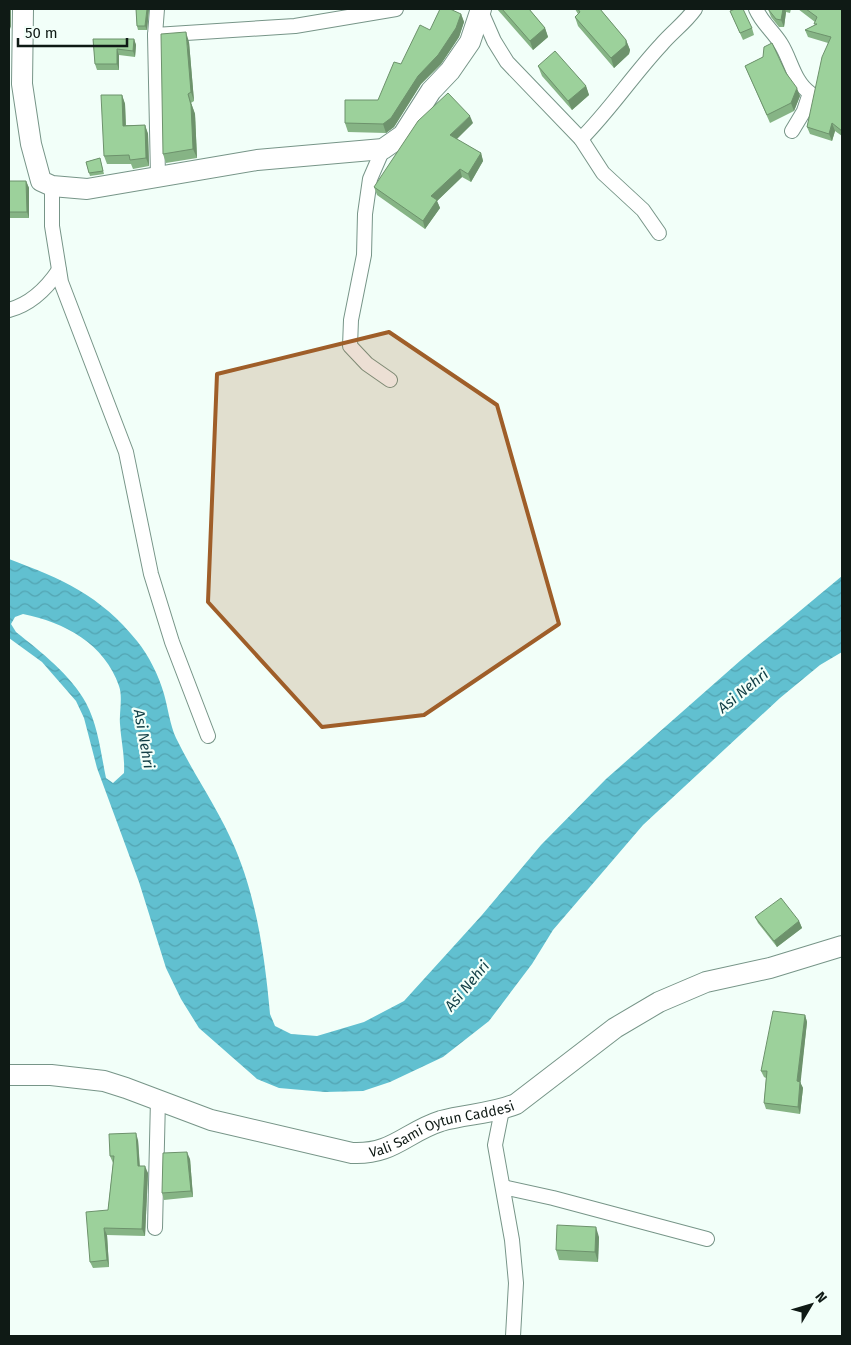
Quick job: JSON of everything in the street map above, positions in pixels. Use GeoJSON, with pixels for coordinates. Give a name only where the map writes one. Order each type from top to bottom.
{"type":"FeatureCollection","features":[{"type":"Feature","properties":{"kind":"street"},"geometry":{"type":"LineString","coordinates":[[24,9],[22,84],[31,144],[41,181],[52,186],[87,189],[257,160],[383,149],[403,135],[431,91],[450,71],[470,42],[480,9]]}},
{"type":"Feature","properties":{"kind":"street"},"geometry":{"type":"LineString","coordinates":[[157,9],[155,35],[158,176]]}},
{"type":"Feature","properties":{"kind":"street"},"geometry":{"type":"LineString","coordinates":[[155,35],[295,26],[372,11],[396,9]]}},
{"type":"Feature","properties":{"kind":"street"},"geometry":{"type":"LineString","coordinates":[[480,9],[494,41],[507,62],[581,139],[603,173],[643,210],[659,233]]}},
{"type":"Feature","properties":{"kind":"street"},"geometry":{"type":"LineString","coordinates":[[581,139],[597,123],[662,44],[682,25],[695,9]]}},
{"type":"Feature","properties":{"kind":"street"},"geometry":{"type":"LineString","coordinates":[[756,9],[760,18],[780,43],[802,87],[810,93],[804,111],[792,130]]}},
{"type":"Feature","properties":{"kind":"street"},"geometry":{"type":"LineString","coordinates":[[383,149],[370,179],[365,214],[364,255],[351,320],[350,346],[367,364],[390,380]]}},
{"type":"Feature","properties":{"kind":"street"},"geometry":{"type":"LineString","coordinates":[[52,186],[52,226],[62,282],[126,452],[151,574],[172,642],[208,736]]}},
{"type":"Feature","properties":{"kind":"street"},"geometry":{"type":"LineString","coordinates":[[9,310],[18,307],[46,289],[59,270]]}},
{"type":"Feature","properties":{"kind":"street","name":"Vali Sami Oytun Caddesi"},"geometry":{"type":"LineString","coordinates":[[9,1074],[51,1075],[104,1081],[211,1120],[352,1153],[366,1154],[381,1151],[442,1121],[502,1110],[531,1094],[615,1028],[659,1002],[706,982],[770,968],[842,946]]}},
{"type":"Feature","properties":{"kind":"street"},"geometry":{"type":"LineString","coordinates":[[155,1228],[158,1100]]}},
{"type":"Feature","properties":{"kind":"street"},"geometry":{"type":"LineString","coordinates":[[502,1110],[495,1145],[503,1187],[516,1283],[513,1336]]}},
{"type":"Feature","properties":{"kind":"street"},"geometry":{"type":"LineString","coordinates":[[503,1187],[562,1200],[707,1239]]}},
{"type":"Feature","properties":{"kind":"highlighted area"},"geometry":{"type":"Polygon","coordinates":[[[389,332],[497,405],[559,624],[424,715],[322,727],[208,602],[217,374],[389,332]]]}},
{"type":"Feature","properties":{"kind":"water","name":"Asi Nehri"},"geometry":{"type":"Polygon","coordinates":[[[9,559],[79,590],[109,612],[137,641],[159,680],[176,738],[222,820],[243,868],[259,930],[270,1014],[275,1026],[291,1034],[317,1036],[364,1022],[404,1001],[482,915],[541,845],[606,779],[741,660],[842,576],[842,652],[820,665],[780,698],[643,825],[553,930],[532,964],[489,1021],[443,1057],[390,1082],[363,1091],[325,1092],[279,1088],[257,1079],[199,1028],[181,999],[166,968],[139,882],[97,768],[84,718],[76,701],[42,662],[9,638],[9,559]],[[23,614],[15,617],[11,624],[16,632],[64,674],[80,693],[90,712],[99,740],[106,778],[113,783],[124,773],[124,767],[120,724],[120,690],[113,671],[104,658],[81,637],[68,629],[23,614]]]}},
{"type":"Feature","properties":{"kind":"building"},"geometry":{"type":"Polygon","coordinates":[[[136,9],[147,9],[145,26],[137,26],[136,9]]]}},
{"type":"Feature","properties":{"kind":"building"},"geometry":{"type":"Polygon","coordinates":[[[440,9],[450,9],[461,14],[456,28],[438,55],[418,76],[391,118],[383,124],[345,123],[345,100],[378,100],[394,62],[401,64],[420,25],[430,30],[440,9]]]}},
{"type":"Feature","properties":{"kind":"building"},"geometry":{"type":"Polygon","coordinates":[[[502,9],[529,9],[545,28],[530,41],[502,9]]]}},
{"type":"Feature","properties":{"kind":"building"},"geometry":{"type":"Polygon","coordinates":[[[578,9],[600,9],[626,40],[626,45],[611,58],[575,17],[580,12],[578,9]]]}},
{"type":"Feature","properties":{"kind":"building"},"geometry":{"type":"Polygon","coordinates":[[[743,9],[752,28],[740,33],[730,11],[743,9]]]}},
{"type":"Feature","properties":{"kind":"building"},"geometry":{"type":"Polygon","coordinates":[[[768,9],[783,9],[781,20],[776,19],[768,9]]]}},
{"type":"Feature","properties":{"kind":"building"},"geometry":{"type":"Polygon","coordinates":[[[806,9],[842,10],[842,131],[832,123],[829,134],[807,127],[822,57],[831,37],[805,30],[817,24],[814,24],[817,17],[806,9]]]}},
{"type":"Feature","properties":{"kind":"building"},"geometry":{"type":"Polygon","coordinates":[[[186,32],[191,92],[188,94],[191,105],[193,149],[163,154],[161,34],[186,32]]]}},
{"type":"Feature","properties":{"kind":"building"},"geometry":{"type":"Polygon","coordinates":[[[93,39],[134,39],[133,51],[117,49],[117,64],[95,64],[93,39]]]}},
{"type":"Feature","properties":{"kind":"building"},"geometry":{"type":"Polygon","coordinates":[[[772,43],[786,73],[797,88],[791,103],[767,115],[745,66],[763,57],[764,47],[772,43]]]}},
{"type":"Feature","properties":{"kind":"building"},"geometry":{"type":"Polygon","coordinates":[[[555,51],[586,86],[568,101],[538,66],[555,51]]]}},
{"type":"Feature","properties":{"kind":"building"},"geometry":{"type":"Polygon","coordinates":[[[448,93],[470,116],[450,135],[481,153],[468,174],[460,169],[431,196],[437,200],[423,221],[374,187],[418,121],[448,93]]]}},
{"type":"Feature","properties":{"kind":"building"},"geometry":{"type":"Polygon","coordinates":[[[101,95],[122,95],[123,126],[145,125],[146,158],[130,160],[129,155],[104,156],[101,95]]]}},
{"type":"Feature","properties":{"kind":"building"},"geometry":{"type":"Polygon","coordinates":[[[100,158],[103,171],[89,173],[86,162],[100,158]]]}},
{"type":"Feature","properties":{"kind":"building"},"geometry":{"type":"Polygon","coordinates":[[[9,181],[26,181],[27,212],[9,212],[9,181]]]}},
{"type":"Feature","properties":{"kind":"building"},"geometry":{"type":"Polygon","coordinates":[[[781,898],[799,921],[774,941],[755,917],[781,898]]]}},
{"type":"Feature","properties":{"kind":"building"},"geometry":{"type":"Polygon","coordinates":[[[773,1011],[805,1015],[797,1081],[800,1082],[798,1107],[764,1103],[767,1071],[761,1071],[773,1011]]]}},
{"type":"Feature","properties":{"kind":"building"},"geometry":{"type":"Polygon","coordinates":[[[136,1133],[138,1166],[145,1166],[142,1229],[104,1228],[107,1260],[90,1262],[86,1212],[108,1210],[114,1156],[110,1156],[109,1134],[136,1133]]]}},
{"type":"Feature","properties":{"kind":"building"},"geometry":{"type":"Polygon","coordinates":[[[187,1152],[191,1191],[162,1193],[163,1153],[187,1152]]]}},
{"type":"Feature","properties":{"kind":"building"},"geometry":{"type":"Polygon","coordinates":[[[557,1225],[596,1227],[595,1252],[556,1250],[557,1225]]]}}]}
